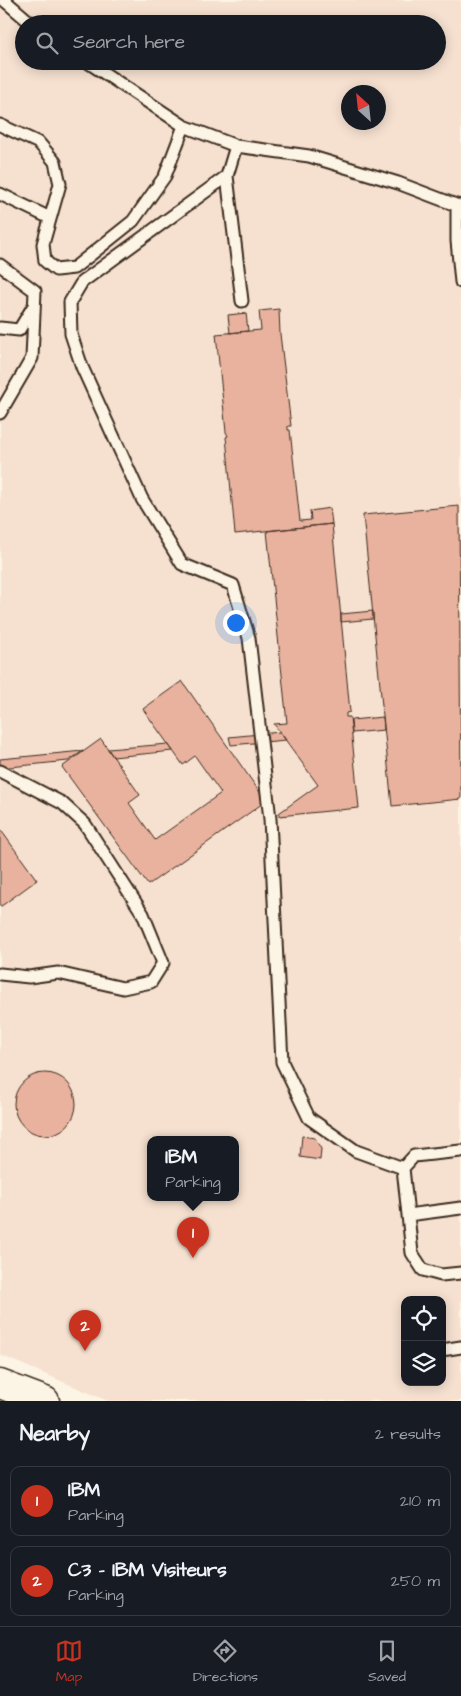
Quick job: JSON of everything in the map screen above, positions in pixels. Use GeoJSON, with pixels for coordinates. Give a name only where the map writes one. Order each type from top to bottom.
{"type":"FeatureCollection","features":[{"type":"Feature","properties":{"kind":"main road"},"geometry":{"type":"LineString","coordinates":[[0,1384],[45,1401]]}},
{"type":"Feature","properties":{"kind":"lane"},"geometry":{"type":"LineString","coordinates":[[4,0],[22,15]]}},
{"type":"Feature","properties":{"kind":"lane"},"geometry":{"type":"LineString","coordinates":[[100,70],[184,126],[236,146],[310,156],[398,182],[459,206],[457,241],[461,282]]}},
{"type":"Feature","properties":{"kind":"lane"},"geometry":{"type":"LineString","coordinates":[[0,125],[39,142],[55,162],[60,184],[43,244],[45,260],[56,270],[74,268],[132,222],[165,176],[184,126]]}},
{"type":"Feature","properties":{"kind":"lane"},"geometry":{"type":"LineString","coordinates":[[236,146],[227,176],[242,301]]}},
{"type":"Feature","properties":{"kind":"lane"},"geometry":{"type":"LineString","coordinates":[[227,176],[82,282],[70,302],[71,334],[82,368],[142,499],[182,564],[233,585],[244,620],[249,638],[270,820],[282,1062],[309,1118],[356,1151],[403,1168]]}},
{"type":"Feature","properties":{"kind":"lane"},"geometry":{"type":"LineString","coordinates":[[0,194],[50,218]]}},
{"type":"Feature","properties":{"kind":"lane"},"geometry":{"type":"LineString","coordinates":[[0,265],[35,291],[32,358],[0,413]]}},
{"type":"Feature","properties":{"kind":"lane"},"geometry":{"type":"LineString","coordinates":[[0,328],[19,330],[33,307]]}},
{"type":"Feature","properties":{"kind":"lane"},"geometry":{"type":"LineString","coordinates":[[0,771],[62,803],[85,824],[144,914],[163,963],[151,982],[123,988],[58,973],[29,977],[0,974]]}},
{"type":"Feature","properties":{"kind":"lane"},"geometry":{"type":"LineString","coordinates":[[461,1151],[414,1156],[403,1168],[412,1253],[423,1270],[441,1275],[461,1273]]}},
{"type":"Feature","properties":{"kind":"lane"},"geometry":{"type":"LineString","coordinates":[[408,1215],[461,1208]]}},
{"type":"Feature","properties":{"kind":"lane"},"geometry":{"type":"LineString","coordinates":[[446,1349],[461,1347]]}},
{"type":"Feature","properties":{"kind":"shaded area"},"geometry":{"type":"Polygon","coordinates":[[[0,0],[461,0],[461,1401],[108,1401],[0,1355],[0,0]]]}},
{"type":"Feature","properties":{"kind":"building"},"geometry":{"type":"Polygon","coordinates":[[[279,309],[280,334],[291,426],[288,426],[288,430],[290,430],[300,521],[311,520],[310,511],[330,508],[332,524],[235,534],[226,437],[228,436],[226,432],[216,334],[261,330],[259,311],[279,309]]]}},
{"type":"Feature","properties":{"kind":"building"},"geometry":{"type":"Polygon","coordinates":[[[246,313],[248,331],[230,333],[228,315],[246,313]]]}},
{"type":"Feature","properties":{"kind":"building"},"geometry":{"type":"Polygon","coordinates":[[[459,506],[461,799],[392,806],[363,515],[459,506]]]}},
{"type":"Feature","properties":{"kind":"building"},"geometry":{"type":"Polygon","coordinates":[[[332,524],[350,712],[346,713],[346,717],[350,717],[359,808],[279,816],[279,813],[318,785],[274,724],[287,723],[267,531],[332,524]]]}},
{"type":"Feature","properties":{"kind":"building"},"geometry":{"type":"Polygon","coordinates":[[[373,611],[373,619],[341,622],[341,614],[373,611]]]}},
{"type":"Feature","properties":{"kind":"building"},"geometry":{"type":"Polygon","coordinates":[[[182,681],[266,801],[148,885],[62,767],[101,739],[140,795],[129,803],[155,840],[221,793],[195,756],[183,765],[143,709],[182,681]]]}},
{"type":"Feature","properties":{"kind":"building"},"geometry":{"type":"Polygon","coordinates":[[[383,717],[384,730],[352,733],[351,720],[383,717]]]}},
{"type":"Feature","properties":{"kind":"building"},"geometry":{"type":"Polygon","coordinates":[[[280,732],[286,740],[231,745],[229,737],[280,732]]]}},
{"type":"Feature","properties":{"kind":"building"},"geometry":{"type":"Polygon","coordinates":[[[168,744],[173,751],[113,757],[108,749],[168,744]]]}},
{"type":"Feature","properties":{"kind":"building"},"geometry":{"type":"Polygon","coordinates":[[[83,751],[68,761],[0,768],[0,759],[83,751]]]}},
{"type":"Feature","properties":{"kind":"building"},"geometry":{"type":"Polygon","coordinates":[[[0,829],[37,880],[0,907],[0,829]]]}},
{"type":"Feature","properties":{"kind":"building"},"geometry":{"type":"Polygon","coordinates":[[[39,1073],[51,1073],[67,1082],[74,1092],[76,1104],[74,1116],[67,1126],[51,1135],[39,1135],[28,1130],[19,1121],[14,1110],[14,1098],[19,1087],[28,1078],[39,1073]]]}},
{"type":"Feature","properties":{"kind":"building"},"geometry":{"type":"Polygon","coordinates":[[[302,1136],[315,1138],[321,1149],[320,1160],[300,1157],[302,1136]]]}},
{"type":"Feature","properties":{"kind":"place","name":"IBM"},"geometry":{"type":"Point","coordinates":[193,1258]}},
{"type":"Feature","properties":{"kind":"place","name":"C3 - IBM Visiteurs"},"geometry":{"type":"Point","coordinates":[85,1351]}}]}
